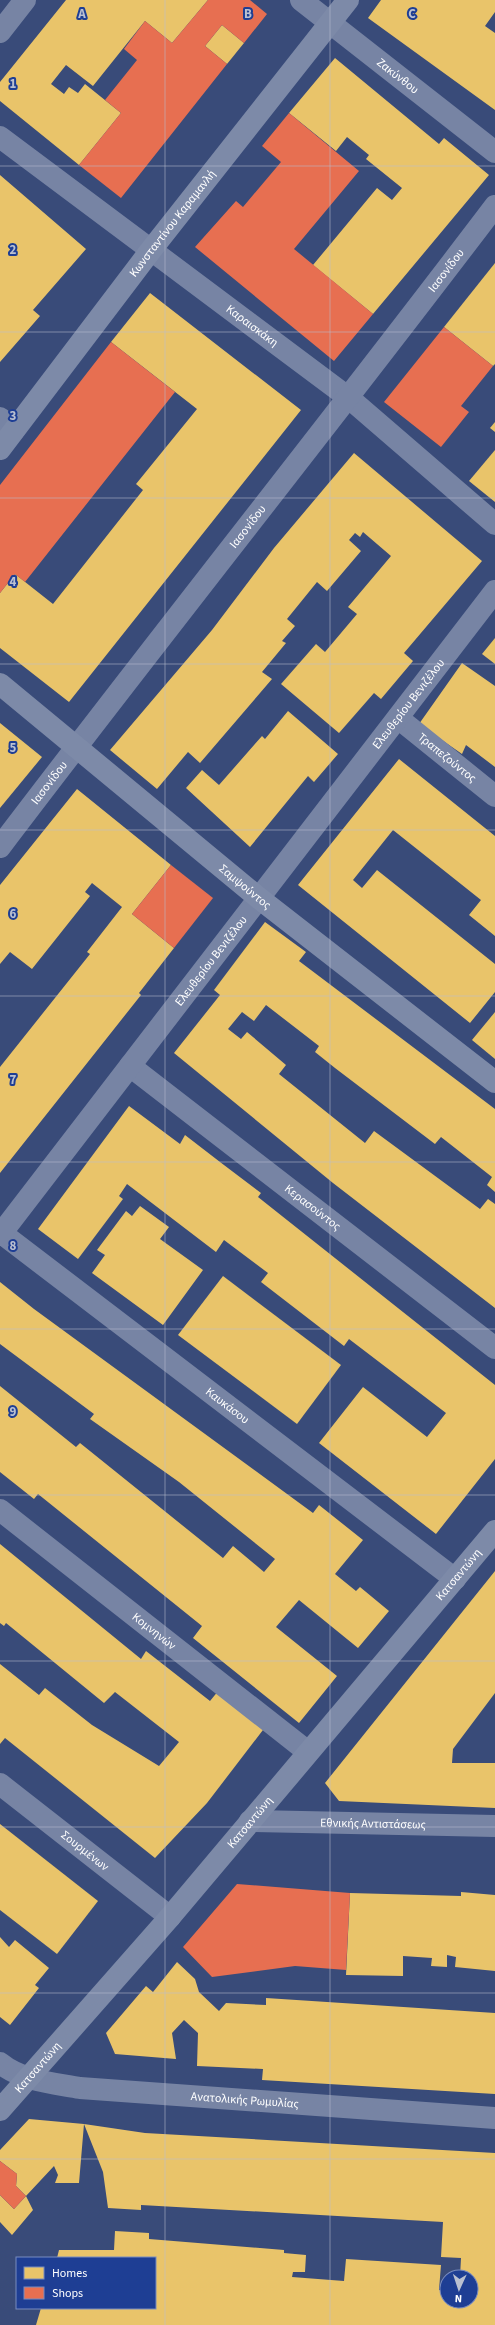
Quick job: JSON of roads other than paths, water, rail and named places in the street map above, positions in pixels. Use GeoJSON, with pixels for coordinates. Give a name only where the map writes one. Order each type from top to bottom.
{"type":"FeatureCollection","features":[{"type":"Feature","properties":{"kind":"street"},"geometry":{"type":"LineString","coordinates":[[0,32],[25,0]]}},
{"type":"Feature","properties":{"kind":"street","name":"Ζακύνθου"},"geometry":{"type":"LineString","coordinates":[[301,0],[495,152]]}},
{"type":"Feature","properties":{"kind":"street","name":"Κωνσταντίνου Καραμανλή"},"geometry":{"type":"LineString","coordinates":[[0,449],[7,424],[151,250],[348,0]]}},
{"type":"Feature","properties":{"kind":"street","name":"Καραισκάκη"},"geometry":{"type":"LineString","coordinates":[[0,137],[349,398],[495,524]]}},
{"type":"Feature","properties":{"kind":"street","name":"Ιασoνίδου"},"geometry":{"type":"LineString","coordinates":[[0,847],[75,748],[349,398],[495,206]]}},
{"type":"Feature","properties":{"kind":"street","name":"Ελευθερίου Βενιζέλου"},"geometry":{"type":"LineString","coordinates":[[1,1234],[260,899],[495,591]]}},
{"type":"Feature","properties":{"kind":"street","name":"Σαμψούντος"},"geometry":{"type":"LineString","coordinates":[[0,684],[75,748],[260,899],[495,1082]]}},
{"type":"Feature","properties":{"kind":"street","name":"Τραπεζούντος"},"geometry":{"type":"LineString","coordinates":[[398,718],[495,796]]}},
{"type":"Feature","properties":{"kind":"street","name":"Κερασούντος"},"geometry":{"type":"LineString","coordinates":[[130,1066],[495,1348]]}},
{"type":"Feature","properties":{"kind":"street","name":"Καυκάσου"},"geometry":{"type":"LineString","coordinates":[[1,1234],[455,1579]]}},
{"type":"Feature","properties":{"kind":"street","name":"Κομνηνών"},"geometry":{"type":"LineString","coordinates":[[0,1510],[308,1752]]}},
{"type":"Feature","properties":{"kind":"street","name":"Κατσαντώνη"},"geometry":{"type":"LineString","coordinates":[[0,2110],[170,1917],[495,1531]]}},
{"type":"Feature","properties":{"kind":"street","name":"Σουρμένων"},"geometry":{"type":"LineString","coordinates":[[0,1784],[170,1917]]}},
{"type":"Feature","properties":{"kind":"street","name":"Εθνικής Αντιστάσεως"},"geometry":{"type":"LineString","coordinates":[[250,1821],[495,1826]]}},
{"type":"Feature","properties":{"kind":"street","name":"Ανατολικής Ρωμυλίας"},"geometry":{"type":"LineString","coordinates":[[0,2063],[8,2070],[28,2078],[80,2088],[495,2118]]}}]}
